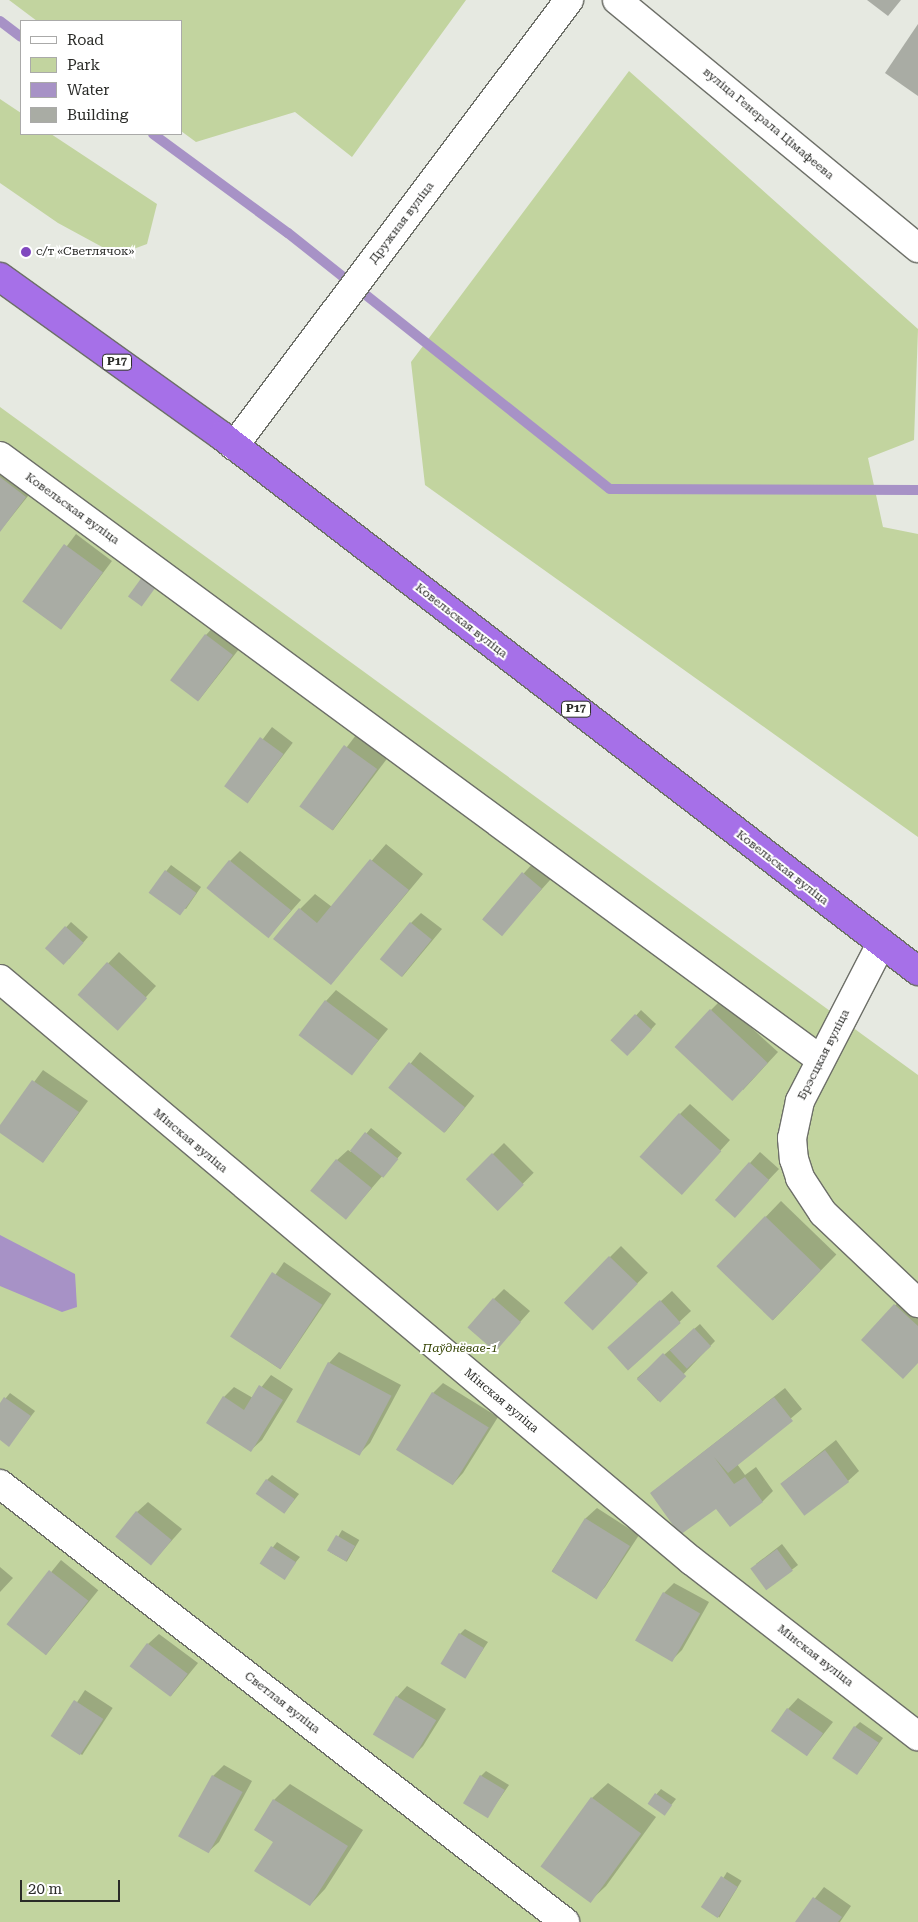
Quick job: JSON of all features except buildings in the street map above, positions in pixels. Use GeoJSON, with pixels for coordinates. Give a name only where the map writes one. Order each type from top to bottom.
{"type":"FeatureCollection","features":[{"type":"Feature","properties":{"kind":"highway","name":"Ковельская вуліца"},"geometry":{"type":"LineString","coordinates":[[0,277],[234,446],[918,971]]}},
{"type":"Feature","properties":{"kind":"street","name":"Дружная вуліца"},"geometry":{"type":"LineString","coordinates":[[234,446],[569,0]]}},
{"type":"Feature","properties":{"kind":"street","name":"вуліца Генерала Цімафеева"},"geometry":{"type":"LineString","coordinates":[[617,0],[918,248]]}},
{"type":"Feature","properties":{"kind":"street","name":"Ковельская вуліца"},"geometry":{"type":"LineString","coordinates":[[0,456],[821,1060]]}},
{"type":"Feature","properties":{"kind":"street","name":"Брэсцкая вуліца"},"geometry":{"type":"LineString","coordinates":[[881,944],[800,1101],[792,1138],[800,1178],[823,1213],[918,1303]]}},
{"type":"Feature","properties":{"kind":"street","name":"Мінская вуліца"},"geometry":{"type":"LineString","coordinates":[[0,979],[692,1561],[918,1736]]}},
{"type":"Feature","properties":{"kind":"street","name":"Светлая вуліца"},"geometry":{"type":"LineString","coordinates":[[0,1484],[565,1922]]}},
{"type":"Feature","properties":{"kind":"green space"},"geometry":{"type":"Polygon","coordinates":[[[9,0],[466,0],[352,157],[295,112],[196,142],[182,132],[182,20],[36,20],[9,0]]]}},
{"type":"Feature","properties":{"kind":"green space"},"geometry":{"type":"Polygon","coordinates":[[[629,71],[918,329],[914,440],[868,458],[883,527],[918,534],[918,837],[425,485],[411,362],[629,71]]]}},
{"type":"Feature","properties":{"kind":"green space"},"geometry":{"type":"Polygon","coordinates":[[[0,99],[20,112],[20,135],[53,135],[157,204],[147,244],[117,255],[58,223],[0,183],[0,99]]]}},
{"type":"Feature","properties":{"kind":"green space","name":"Паўднёвае-1"},"geometry":{"type":"Polygon","coordinates":[[[0,407],[918,1075],[918,1922],[0,1922],[0,407]]]}},
{"type":"Feature","properties":{"kind":"water"},"geometry":{"type":"Polygon","coordinates":[[[0,1235],[75,1274],[77,1307],[62,1312],[0,1286],[0,1235]]]}},
{"type":"Feature","properties":{"kind":"waterway"},"geometry":{"type":"LineString","coordinates":[[0,21],[20,36]]}},
{"type":"Feature","properties":{"kind":"waterway"},"geometry":{"type":"LineString","coordinates":[[154,135],[288,233],[610,489],[918,490]]}},
{"type":"Feature","properties":{"kind":"place","name":"с/т «Светлячок»"},"geometry":{"type":"Point","coordinates":[26,252]}}]}
